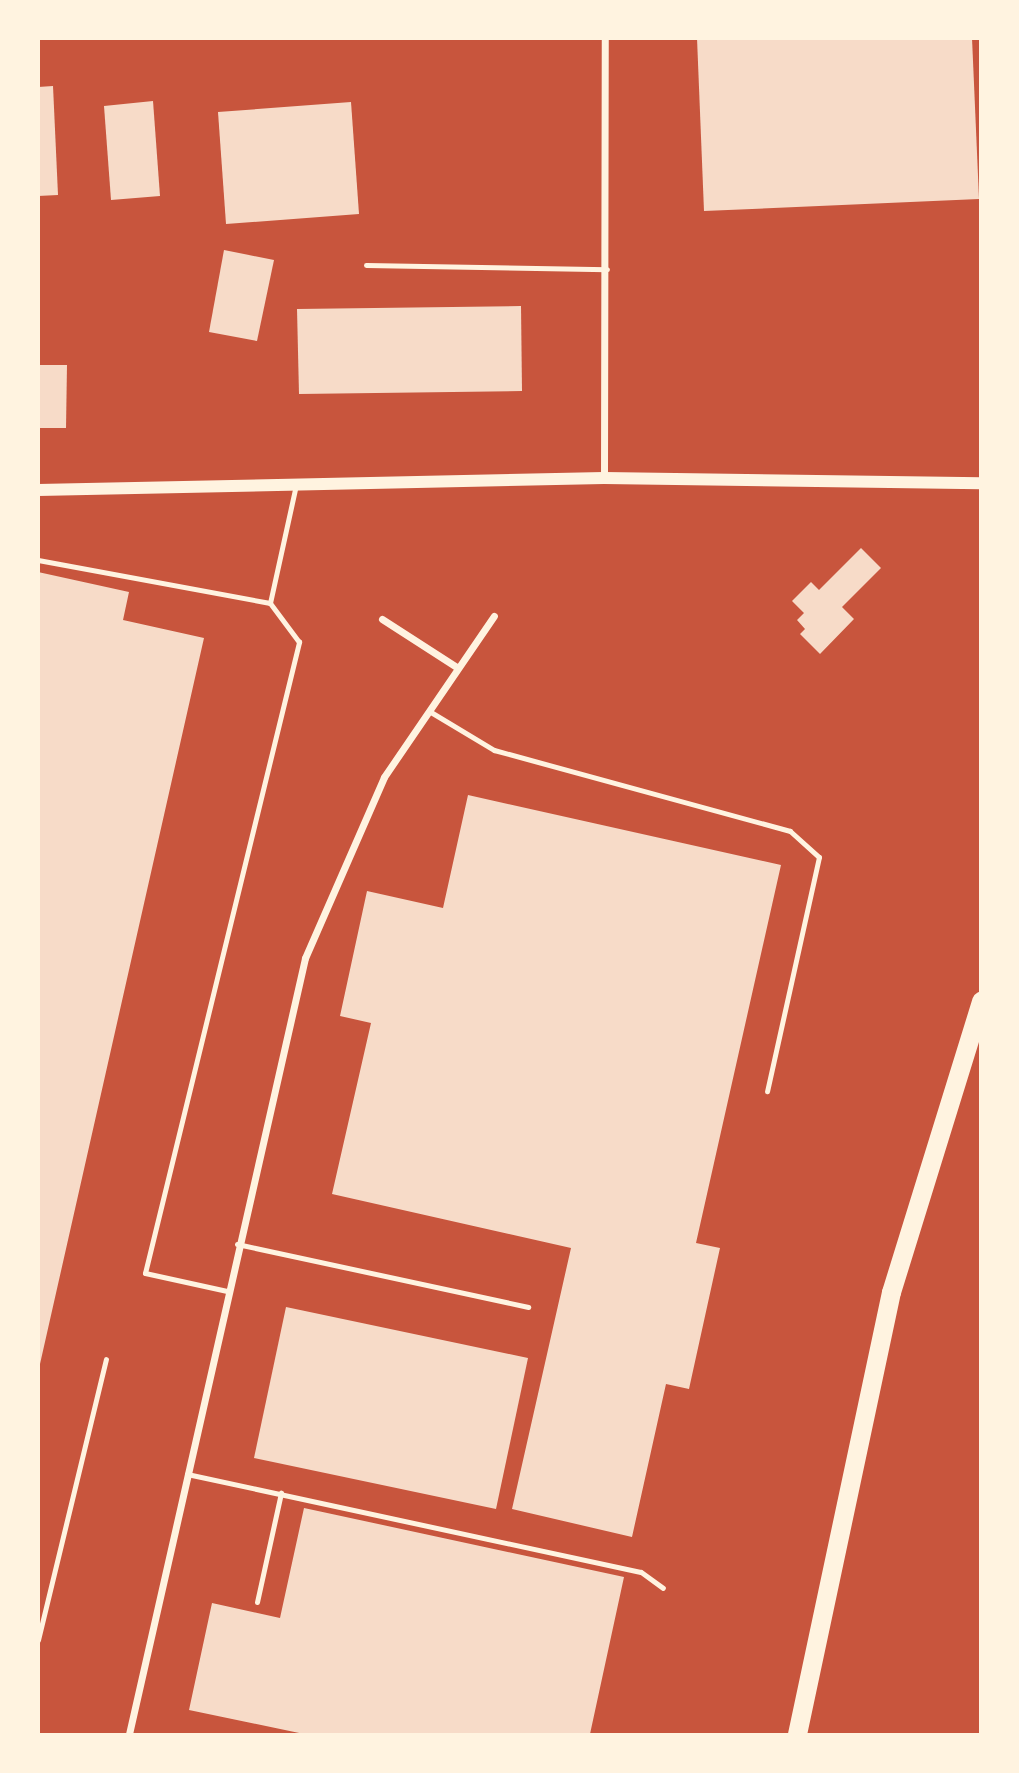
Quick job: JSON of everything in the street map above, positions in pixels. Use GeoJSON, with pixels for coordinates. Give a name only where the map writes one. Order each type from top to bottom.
{"type":"FeatureCollection","features":[{"type":"Feature","properties":{"kind":"highway"},"geometry":{"type":"LineString","coordinates":[[797,1734],[891,1292],[981,1001]]}},
{"type":"Feature","properties":{"kind":"street"},"geometry":{"type":"LineString","coordinates":[[604,478],[606,38]]}},
{"type":"Feature","properties":{"kind":"street"},"geometry":{"type":"LineString","coordinates":[[38,490],[296,482],[604,478],[981,483]]}},
{"type":"Feature","properties":{"kind":"street"},"geometry":{"type":"LineString","coordinates":[[129,1734],[237,1244],[305,958],[356,831],[429,710],[494,616]]}},
{"type":"Feature","properties":{"kind":"street"},"geometry":{"type":"LineString","coordinates":[[382,619],[458,668]]}},
{"type":"Feature","properties":{"kind":"lane"},"geometry":{"type":"LineString","coordinates":[[366,265],[607,269]]}},
{"type":"Feature","properties":{"kind":"lane"},"geometry":{"type":"LineString","coordinates":[[270,603],[296,482]]}},
{"type":"Feature","properties":{"kind":"lane"},"geometry":{"type":"LineString","coordinates":[[38,560],[270,603],[299,642],[145,1273],[228,1291]]}},
{"type":"Feature","properties":{"kind":"lane"},"geometry":{"type":"LineString","coordinates":[[429,710],[494,750],[790,831],[820,857],[767,1091]]}},
{"type":"Feature","properties":{"kind":"lane"},"geometry":{"type":"LineString","coordinates":[[237,1244],[528,1307]]}},
{"type":"Feature","properties":{"kind":"lane"},"geometry":{"type":"LineString","coordinates":[[38,1640],[106,1359]]}},
{"type":"Feature","properties":{"kind":"lane"},"geometry":{"type":"LineString","coordinates":[[187,1474],[641,1572],[663,1588]]}},
{"type":"Feature","properties":{"kind":"lane"},"geometry":{"type":"LineString","coordinates":[[257,1602],[281,1493]]}},
{"type":"Feature","properties":{"kind":"building"},"geometry":{"type":"Polygon","coordinates":[[[697,38],[972,38],[979,199],[704,211],[697,38]]]}},
{"type":"Feature","properties":{"kind":"building"},"geometry":{"type":"Polygon","coordinates":[[[53,86],[58,195],[38,196],[38,87],[53,86]]]}},
{"type":"Feature","properties":{"kind":"building"},"geometry":{"type":"Polygon","coordinates":[[[153,101],[160,196],[111,200],[104,106],[153,101]]]}},
{"type":"Feature","properties":{"kind":"building"},"geometry":{"type":"Polygon","coordinates":[[[351,102],[359,214],[226,224],[218,112],[351,102]]]}},
{"type":"Feature","properties":{"kind":"building"},"geometry":{"type":"Polygon","coordinates":[[[224,250],[274,260],[257,341],[209,332],[224,250]]]}},
{"type":"Feature","properties":{"kind":"building"},"geometry":{"type":"Polygon","coordinates":[[[521,306],[522,391],[299,394],[297,309],[521,306]]]}},
{"type":"Feature","properties":{"kind":"building"},"geometry":{"type":"Polygon","coordinates":[[[38,365],[67,365],[66,428],[38,428],[38,365]]]}},
{"type":"Feature","properties":{"kind":"building"},"geometry":{"type":"Polygon","coordinates":[[[861,548],[881,568],[842,607],[854,619],[820,654],[800,634],[805,629],[797,620],[804,613],[792,601],[811,582],[819,590],[861,548]]]}},
{"type":"Feature","properties":{"kind":"building"},"geometry":{"type":"Polygon","coordinates":[[[38,572],[129,592],[123,620],[204,638],[40,1364],[38,572]]]}},
{"type":"Feature","properties":{"kind":"building"},"geometry":{"type":"Polygon","coordinates":[[[468,795],[781,865],[696,1243],[720,1248],[689,1389],[666,1384],[632,1537],[512,1509],[571,1248],[332,1194],[371,1023],[340,1016],[367,891],[443,908],[468,795]]]}},
{"type":"Feature","properties":{"kind":"building"},"geometry":{"type":"Polygon","coordinates":[[[286,1307],[528,1358],[496,1509],[254,1458],[286,1307]]]}},
{"type":"Feature","properties":{"kind":"building"},"geometry":{"type":"Polygon","coordinates":[[[304,1508],[624,1577],[590,1734],[304,1734],[189,1710],[212,1603],[280,1618],[304,1508]]]}}]}
